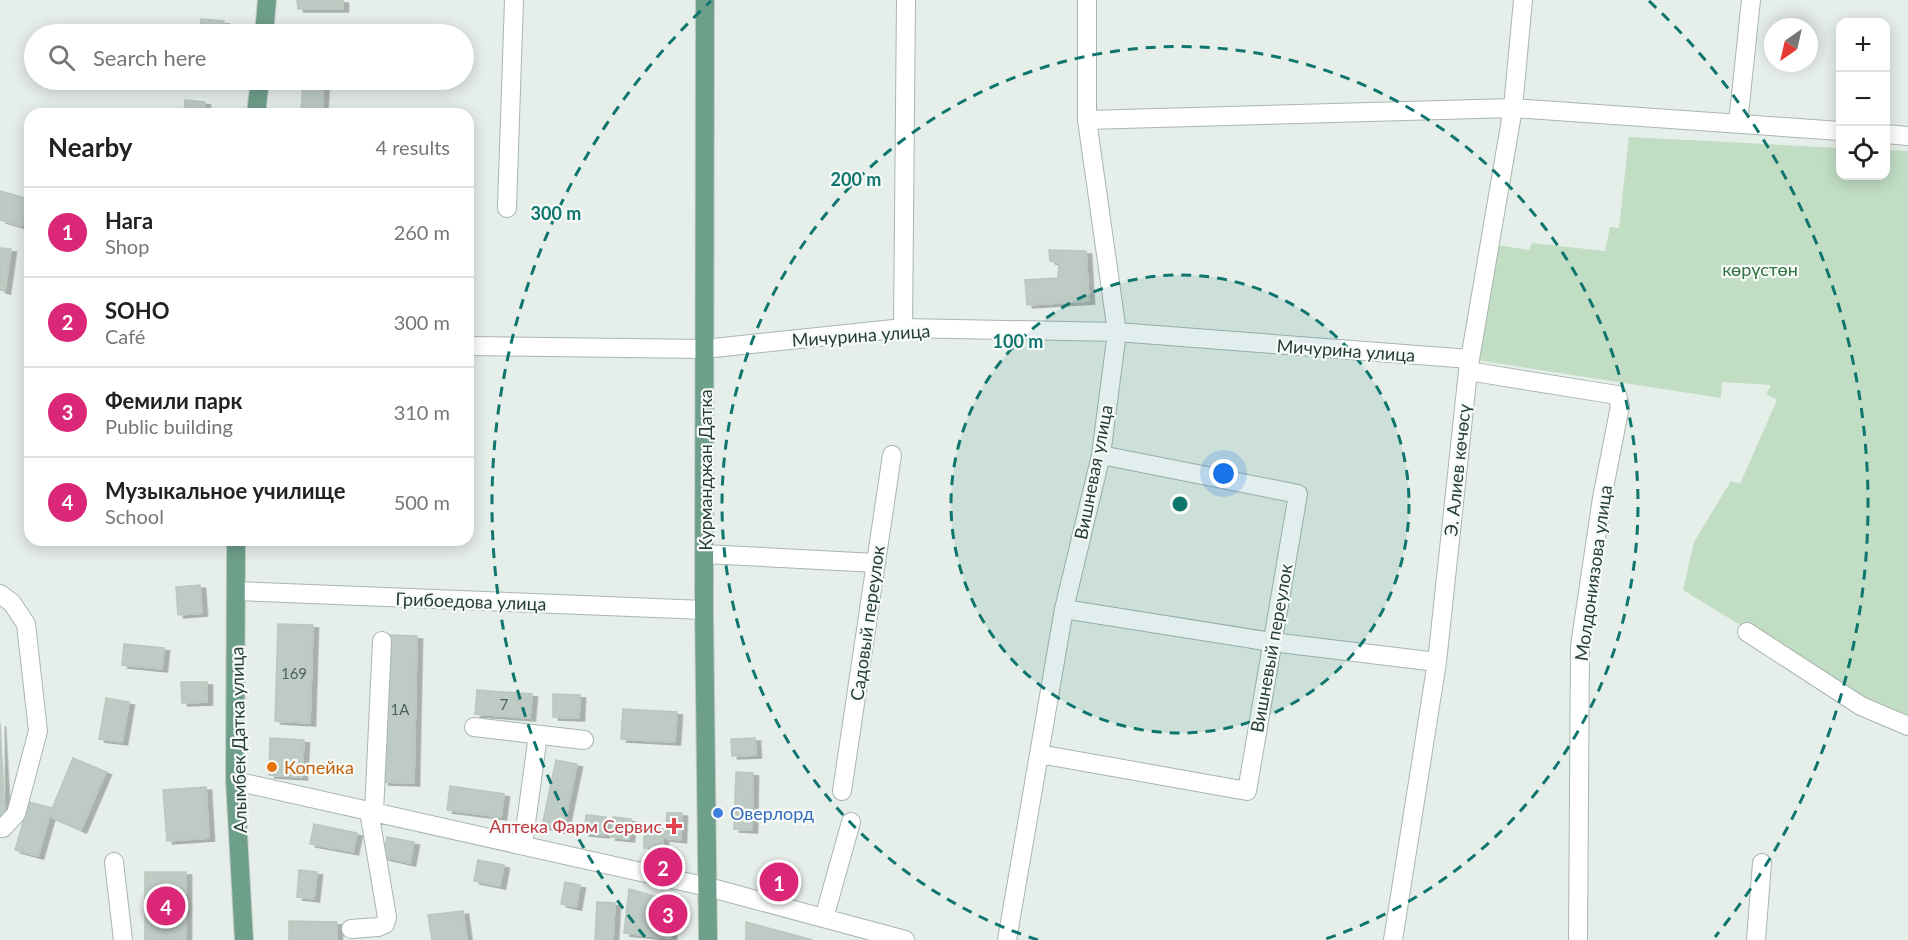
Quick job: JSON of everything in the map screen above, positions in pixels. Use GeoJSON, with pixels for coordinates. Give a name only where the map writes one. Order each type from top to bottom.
{"type":"FeatureCollection","features":[{"type":"Feature","properties":{"kind":"main road"},"geometry":{"type":"LineString","coordinates":[[265,24],[267,0]]}},
{"type":"Feature","properties":{"kind":"main road","name":"Курманджан Датка"},"geometry":{"type":"LineString","coordinates":[[705,0],[704,610],[708,940]]}},
{"type":"Feature","properties":{"kind":"main road"},"geometry":{"type":"LineString","coordinates":[[257,108],[259,90]]}},
{"type":"Feature","properties":{"kind":"main road","name":"Алымбек Датка улица"},"geometry":{"type":"LineString","coordinates":[[236,546],[235,781],[244,940]]}},
{"type":"Feature","properties":{"kind":"street"},"geometry":{"type":"LineString","coordinates":[[507,208],[514,0]]}},
{"type":"Feature","properties":{"kind":"street"},"geometry":{"type":"LineString","coordinates":[[903,328],[906,0]]}},
{"type":"Feature","properties":{"kind":"street","name":"Вишневая улица"},"geometry":{"type":"LineString","coordinates":[[1007,940],[1064,609],[1101,455],[1117,332],[1087,120],[1087,0]]}},
{"type":"Feature","properties":{"kind":"street","name":"Э. Алиев көчөсү"},"geometry":{"type":"LineString","coordinates":[[1393,940],[1437,662],[1469,365],[1514,108],[1523,0]]}},
{"type":"Feature","properties":{"kind":"street"},"geometry":{"type":"LineString","coordinates":[[1738,123],[1751,0]]}},
{"type":"Feature","properties":{"kind":"street"},"geometry":{"type":"LineString","coordinates":[[1087,120],[1514,108],[1836,131]]}},
{"type":"Feature","properties":{"kind":"street"},"geometry":{"type":"LineString","coordinates":[[1890,134],[1908,136]]}},
{"type":"Feature","properties":{"kind":"street","name":"Мичурина улица"},"geometry":{"type":"LineString","coordinates":[[474,346],[704,349],[903,328],[1117,332],[1469,365]]}},
{"type":"Feature","properties":{"kind":"street","name":"Молдониязова улица"},"geometry":{"type":"LineString","coordinates":[[1469,365],[1617,395],[1620,406],[1602,498],[1580,646],[1578,940]]}},
{"type":"Feature","properties":{"kind":"street","name":"Садовый переулок"},"geometry":{"type":"LineString","coordinates":[[842,791],[892,455]]}},
{"type":"Feature","properties":{"kind":"street","name":"Вишневый переулок"},"geometry":{"type":"LineString","coordinates":[[1039,754],[1247,791],[1298,494],[1101,455]]}},
{"type":"Feature","properties":{"kind":"street"},"geometry":{"type":"LineString","coordinates":[[705,554],[876,563]]}},
{"type":"Feature","properties":{"kind":"street","name":"Грибоедова улица"},"geometry":{"type":"LineString","coordinates":[[237,591],[704,610]]}},
{"type":"Feature","properties":{"kind":"street"},"geometry":{"type":"LineString","coordinates":[[0,594],[12,603],[26,624],[38,731],[16,814],[3,828],[0,828]]}},
{"type":"Feature","properties":{"kind":"street"},"geometry":{"type":"LineString","coordinates":[[1064,609],[1272,642],[1437,662]]}},
{"type":"Feature","properties":{"kind":"street"},"geometry":{"type":"LineString","coordinates":[[1747,632],[1861,706],[1908,726]]}},
{"type":"Feature","properties":{"kind":"street"},"geometry":{"type":"LineString","coordinates":[[351,929],[378,927],[385,924],[387,917],[371,811],[382,641]]}},
{"type":"Feature","properties":{"kind":"street"},"geometry":{"type":"LineString","coordinates":[[474,728],[584,740]]}},
{"type":"Feature","properties":{"kind":"street"},"geometry":{"type":"LineString","coordinates":[[523,845],[538,735]]}},
{"type":"Feature","properties":{"kind":"street"},"geometry":{"type":"LineString","coordinates":[[235,781],[708,887],[905,940]]}},
{"type":"Feature","properties":{"kind":"street"},"geometry":{"type":"LineString","coordinates":[[824,918],[851,822]]}},
{"type":"Feature","properties":{"kind":"street"},"geometry":{"type":"LineString","coordinates":[[114,862],[123,940]]}},
{"type":"Feature","properties":{"kind":"street"},"geometry":{"type":"LineString","coordinates":[[1756,940],[1762,863]]}},
{"type":"Feature","properties":{"kind":"green space","name":"көрүстөн"},"geometry":{"type":"Polygon","coordinates":[[[1629,137],[1836,148],[1836,180],[1890,180],[1890,150],[1908,151],[1908,724],[1863,700],[1683,590],[1694,542],[1731,481],[1740,484],[1777,400],[1766,394],[1771,385],[1722,382],[1721,398],[1476,360],[1497,245],[1529,250],[1532,243],[1605,251],[1610,227],[1619,228],[1629,137]]]}},
{"type":"Feature","properties":{"kind":"building"},"geometry":{"type":"Polygon","coordinates":[[[297,0],[343,0],[343,9],[298,9],[297,0]]]}},
{"type":"Feature","properties":{"kind":"building"},"geometry":{"type":"Polygon","coordinates":[[[201,19],[224,21],[224,24],[201,24],[201,19]]]}},
{"type":"Feature","properties":{"kind":"building"},"geometry":{"type":"Polygon","coordinates":[[[302,90],[323,90],[322,108],[301,108],[302,90]]]}},
{"type":"Feature","properties":{"kind":"building"},"geometry":{"type":"Polygon","coordinates":[[[185,100],[205,102],[204,108],[184,108],[185,100]]]}},
{"type":"Feature","properties":{"kind":"building"},"geometry":{"type":"Polygon","coordinates":[[[0,191],[24,198],[22,226],[0,220],[0,191]]]}},
{"type":"Feature","properties":{"kind":"building"},"geometry":{"type":"Polygon","coordinates":[[[0,248],[11,249],[5,291],[0,290],[0,248]]]}},
{"type":"Feature","properties":{"kind":"building"},"geometry":{"type":"Polygon","coordinates":[[[1049,250],[1086,251],[1089,301],[1027,305],[1025,280],[1058,278],[1059,263],[1050,261],[1049,250]]]}},
{"type":"Feature","properties":{"kind":"building"},"geometry":{"type":"Polygon","coordinates":[[[200,585],[202,613],[178,615],[176,587],[200,585]]]}},
{"type":"Feature","properties":{"kind":"building"},"geometry":{"type":"Polygon","coordinates":[[[278,624],[313,625],[310,723],[275,721],[278,624]]]}},
{"type":"Feature","properties":{"kind":"building"},"geometry":{"type":"Polygon","coordinates":[[[386,635],[417,636],[414,783],[383,782],[386,635]]]}},
{"type":"Feature","properties":{"kind":"building"},"geometry":{"type":"Polygon","coordinates":[[[124,644],[164,648],[162,669],[122,665],[124,644]]]}},
{"type":"Feature","properties":{"kind":"building"},"geometry":{"type":"Polygon","coordinates":[[[181,682],[207,682],[207,702],[182,703],[181,682]]]}},
{"type":"Feature","properties":{"kind":"building"},"geometry":{"type":"Polygon","coordinates":[[[477,690],[532,694],[530,718],[475,714],[477,690]]]}},
{"type":"Feature","properties":{"kind":"building"},"geometry":{"type":"Polygon","coordinates":[[[553,694],[580,695],[579,718],[553,717],[553,694]]]}},
{"type":"Feature","properties":{"kind":"building"},"geometry":{"type":"Polygon","coordinates":[[[106,698],[129,702],[122,742],[99,739],[106,698]]]}},
{"type":"Feature","properties":{"kind":"building"},"geometry":{"type":"Polygon","coordinates":[[[623,709],[677,712],[675,742],[621,739],[623,709]]]}},
{"type":"Feature","properties":{"kind":"building"},"geometry":{"type":"Polygon","coordinates":[[[0,723],[5,816],[0,816],[0,723]]]}},
{"type":"Feature","properties":{"kind":"building"},"geometry":{"type":"Polygon","coordinates":[[[270,738],[304,740],[302,777],[269,775],[270,738]]]}},
{"type":"Feature","properties":{"kind":"building"},"geometry":{"type":"Polygon","coordinates":[[[755,738],[756,755],[732,756],[731,739],[755,738]]]}},
{"type":"Feature","properties":{"kind":"building"},"geometry":{"type":"Polygon","coordinates":[[[73,758],[106,772],[81,830],[49,816],[73,758]]]}},
{"type":"Feature","properties":{"kind":"building"},"geometry":{"type":"Polygon","coordinates":[[[556,760],[577,764],[563,831],[542,826],[556,760]]]}},
{"type":"Feature","properties":{"kind":"building"},"geometry":{"type":"Polygon","coordinates":[[[736,772],[753,773],[752,830],[734,829],[736,772]]]}},
{"type":"Feature","properties":{"kind":"building"},"geometry":{"type":"Polygon","coordinates":[[[450,786],[504,794],[501,817],[447,810],[450,786]]]}},
{"type":"Feature","properties":{"kind":"building"},"geometry":{"type":"Polygon","coordinates":[[[206,787],[209,838],[167,841],[163,790],[206,787]]]}},
{"type":"Feature","properties":{"kind":"building"},"geometry":{"type":"Polygon","coordinates":[[[29,802],[52,808],[38,856],[15,850],[29,802]]]}},
{"type":"Feature","properties":{"kind":"building","name":"Аптека Фарм Сервис"},"geometry":{"type":"Polygon","coordinates":[[[667,813],[682,813],[681,840],[665,838],[667,813]]]}},
{"type":"Feature","properties":{"kind":"building"},"geometry":{"type":"Polygon","coordinates":[[[586,815],[606,817],[604,835],[584,833],[586,815]]]}},
{"type":"Feature","properties":{"kind":"building"},"geometry":{"type":"Polygon","coordinates":[[[613,817],[631,819],[629,839],[610,837],[613,817]]]}},
{"type":"Feature","properties":{"kind":"building"},"geometry":{"type":"Polygon","coordinates":[[[314,824],[357,833],[353,852],[310,844],[314,824]]]}},
{"type":"Feature","properties":{"kind":"building"},"geometry":{"type":"Polygon","coordinates":[[[644,829],[663,829],[663,849],[644,848],[644,829]]]}},
{"type":"Feature","properties":{"kind":"building"},"geometry":{"type":"Polygon","coordinates":[[[387,837],[414,842],[410,863],[383,857],[387,837]]]}},
{"type":"Feature","properties":{"kind":"building"},"geometry":{"type":"Polygon","coordinates":[[[478,860],[504,865],[500,886],[474,881],[478,860]]]}},
{"type":"Feature","properties":{"kind":"building"},"geometry":{"type":"Polygon","coordinates":[[[299,870],[317,872],[314,899],[297,897],[299,870]]]}},
{"type":"Feature","properties":{"kind":"building"},"geometry":{"type":"Polygon","coordinates":[[[145,872],[186,872],[186,940],[145,940],[145,872]]]}},
{"type":"Feature","properties":{"kind":"building"},"geometry":{"type":"Polygon","coordinates":[[[565,882],[580,885],[576,907],[561,904],[565,882]]]}},
{"type":"Feature","properties":{"kind":"building"},"geometry":{"type":"Polygon","coordinates":[[[629,889],[672,901],[671,938],[624,933],[629,889]]]}},
{"type":"Feature","properties":{"kind":"building"},"geometry":{"type":"Polygon","coordinates":[[[597,902],[615,903],[613,940],[595,940],[597,902]]]}},
{"type":"Feature","properties":{"kind":"building"},"geometry":{"type":"Polygon","coordinates":[[[463,911],[467,940],[432,940],[428,915],[463,911]]]}},
{"type":"Feature","properties":{"kind":"building"},"geometry":{"type":"Polygon","coordinates":[[[289,921],[337,922],[337,940],[289,940],[289,921]]]}},
{"type":"Feature","properties":{"kind":"building"},"geometry":{"type":"Polygon","coordinates":[[[746,922],[813,940],[746,940],[746,922]]]}},
{"type":"Feature","properties":{"kind":"place","name":"Копейка"},"geometry":{"type":"Point","coordinates":[272,767]}},
{"type":"Feature","properties":{"kind":"place","name":"Оверлорд"},"geometry":{"type":"Point","coordinates":[718,813]}},
{"type":"Feature","properties":{"kind":"place","name":"Аптека Фарм Сервис"},"geometry":{"type":"Point","coordinates":[674,826]}},
{"type":"Feature","properties":{"kind":"place","name":"SOHO"},"geometry":{"type":"Point","coordinates":[663,867]}},
{"type":"Feature","properties":{"kind":"place","name":"Нага"},"geometry":{"type":"Point","coordinates":[779,882]}},
{"type":"Feature","properties":{"kind":"place","name":"Музыкальное училище"},"geometry":{"type":"Point","coordinates":[166,906]}},
{"type":"Feature","properties":{"kind":"place","name":"Фемили парк"},"geometry":{"type":"Point","coordinates":[668,914]}}]}
